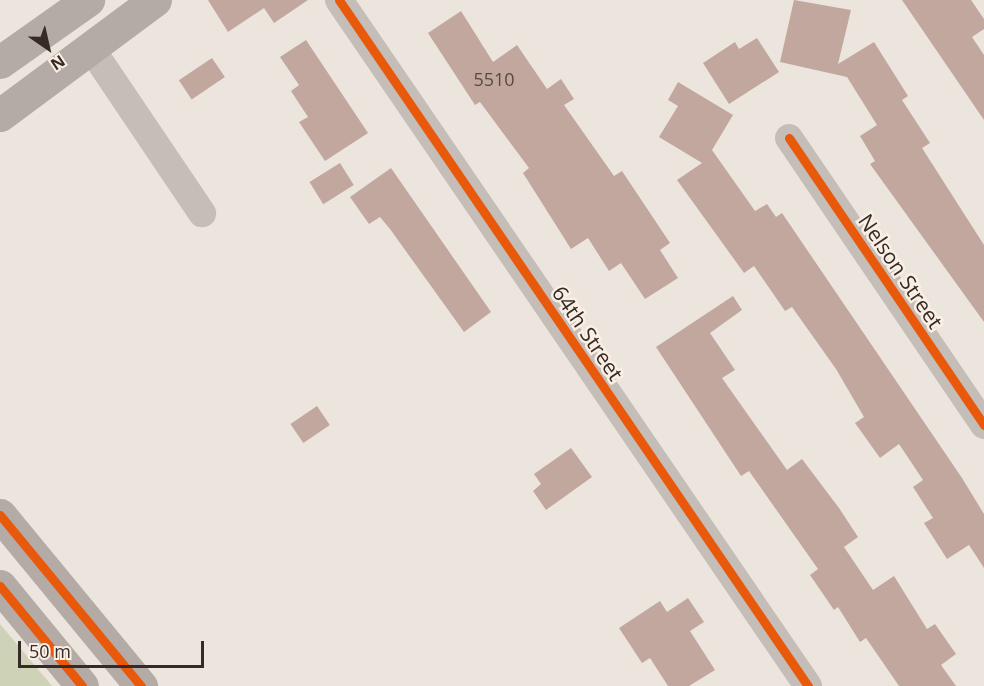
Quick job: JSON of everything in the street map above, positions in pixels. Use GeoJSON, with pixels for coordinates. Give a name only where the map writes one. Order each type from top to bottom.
{"type":"FeatureCollection","features":[{"type":"Feature","properties":{"kind":"main road"},"geometry":{"type":"LineString","coordinates":[[0,62],[88,0]]}},
{"type":"Feature","properties":{"kind":"main road"},"geometry":{"type":"LineString","coordinates":[[0,115],[92,50],[155,0]]}},
{"type":"Feature","properties":{"kind":"main road"},"geometry":{"type":"LineString","coordinates":[[0,515],[141,686]]}},
{"type":"Feature","properties":{"kind":"main road"},"geometry":{"type":"LineString","coordinates":[[0,586],[82,686]]}},
{"type":"Feature","properties":{"kind":"street","name":"64th Street"},"geometry":{"type":"LineString","coordinates":[[339,0],[808,686]]}},
{"type":"Feature","properties":{"kind":"street"},"geometry":{"type":"LineString","coordinates":[[92,50],[202,213]]}},
{"type":"Feature","properties":{"kind":"street","name":"Nelson Street"},"geometry":{"type":"LineString","coordinates":[[789,138],[984,425]]}},
{"type":"Feature","properties":{"kind":"green space"},"geometry":{"type":"Polygon","coordinates":[[[0,624],[52,686],[0,686],[0,624]]]}},
{"type":"Feature","properties":{"kind":"building"},"geometry":{"type":"Polygon","coordinates":[[[208,0],[308,0],[274,23],[264,8],[228,32],[208,0]]]}},
{"type":"Feature","properties":{"kind":"building"},"geometry":{"type":"Polygon","coordinates":[[[794,0],[851,10],[838,64],[874,42],[908,96],[902,100],[930,143],[922,148],[984,245],[984,322],[870,164],[875,161],[860,136],[877,125],[847,77],[780,62],[794,0]]]}},
{"type":"Feature","properties":{"kind":"building"},"geometry":{"type":"Polygon","coordinates":[[[902,0],[971,0],[984,19],[984,29],[972,37],[984,55],[984,120],[902,0]]]}},
{"type":"Feature","properties":{"kind":"building"},"geometry":{"type":"Polygon","coordinates":[[[461,11],[493,62],[517,45],[547,89],[561,79],[574,99],[564,105],[614,176],[622,171],[670,243],[660,250],[678,278],[645,299],[621,263],[609,271],[588,238],[571,249],[523,173],[529,168],[480,102],[475,105],[428,33],[461,11]]]}},
{"type":"Feature","properties":{"kind":"building"},"geometry":{"type":"Polygon","coordinates":[[[757,38],[779,72],[729,104],[703,63],[735,42],[739,49],[757,38]]]}},
{"type":"Feature","properties":{"kind":"building"},"geometry":{"type":"Polygon","coordinates":[[[306,40],[368,133],[325,161],[299,122],[308,117],[291,91],[299,85],[280,57],[306,40]]]}},
{"type":"Feature","properties":{"kind":"building"},"geometry":{"type":"Polygon","coordinates":[[[212,58],[225,77],[192,99],[179,80],[212,58]]]}},
{"type":"Feature","properties":{"kind":"building"},"geometry":{"type":"Polygon","coordinates":[[[678,82],[733,115],[712,150],[755,211],[767,204],[776,217],[782,213],[962,478],[984,514],[984,568],[969,545],[947,559],[924,523],[933,518],[913,487],[923,480],[899,444],[880,458],[855,423],[864,417],[836,369],[792,307],[785,311],[754,266],[744,273],[677,180],[702,163],[659,137],[678,106],[668,100],[678,82]]]}},
{"type":"Feature","properties":{"kind":"building"},"geometry":{"type":"Polygon","coordinates":[[[340,163],[354,185],[323,204],[309,182],[340,163]]]}},
{"type":"Feature","properties":{"kind":"building"},"geometry":{"type":"Polygon","coordinates":[[[391,168],[491,312],[464,332],[380,217],[369,224],[350,197],[391,168]]]}},
{"type":"Feature","properties":{"kind":"building"},"geometry":{"type":"Polygon","coordinates":[[[733,296],[742,310],[710,333],[735,370],[722,378],[787,470],[802,459],[839,508],[858,537],[844,547],[873,590],[894,576],[927,629],[935,624],[956,654],[941,665],[956,686],[899,686],[866,638],[860,642],[838,607],[834,610],[810,575],[818,569],[749,471],[741,476],[656,347],[733,296]]]}},
{"type":"Feature","properties":{"kind":"building"},"geometry":{"type":"Polygon","coordinates":[[[317,406],[330,425],[303,443],[290,424],[317,406]]]}},
{"type":"Feature","properties":{"kind":"building"},"geometry":{"type":"Polygon","coordinates":[[[571,448],[592,477],[546,510],[533,491],[541,484],[534,474],[571,448]]]}},
{"type":"Feature","properties":{"kind":"building"},"geometry":{"type":"Polygon","coordinates":[[[688,598],[704,622],[690,631],[715,670],[689,686],[668,686],[650,658],[642,663],[619,628],[660,601],[667,612],[688,598]]]}},
{"type":"Feature","properties":{"kind":"cycle path"},"geometry":{"type":"LineString","coordinates":[[339,0],[808,686]]}},
{"type":"Feature","properties":{"kind":"cycle path"},"geometry":{"type":"LineString","coordinates":[[789,138],[984,425]]}},
{"type":"Feature","properties":{"kind":"cycle path"},"geometry":{"type":"LineString","coordinates":[[0,515],[141,686]]}},
{"type":"Feature","properties":{"kind":"cycle path"},"geometry":{"type":"LineString","coordinates":[[0,586],[82,686]]}}]}
